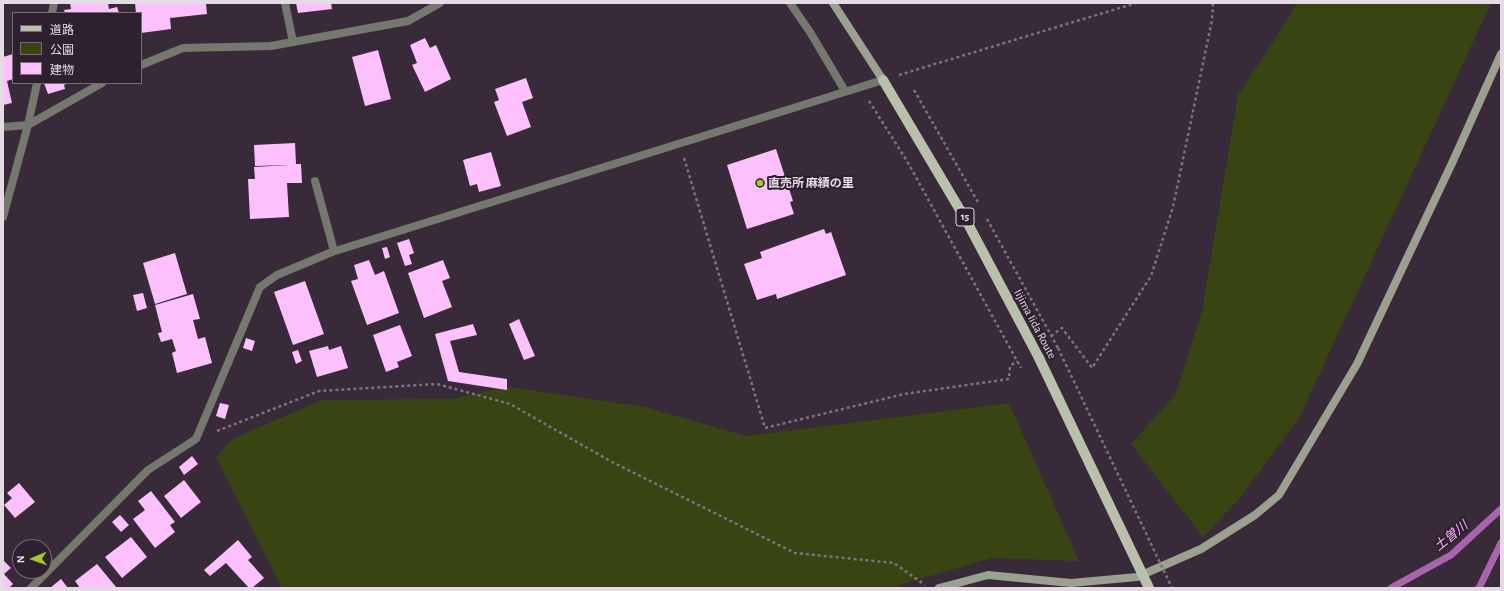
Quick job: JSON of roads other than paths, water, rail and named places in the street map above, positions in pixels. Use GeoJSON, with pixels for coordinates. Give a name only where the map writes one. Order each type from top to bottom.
{"type":"FeatureCollection","features":[{"type":"Feature","properties":{"kind":"main road","name":"Iijima Iida Route"},"geometry":{"type":"LineString","coordinates":[[883,80],[966,220],[1039,358],[1149,588]]}},
{"type":"Feature","properties":{"kind":"street"},"geometry":{"type":"LineString","coordinates":[[284,3],[293,42]]}},
{"type":"Feature","properties":{"kind":"street"},"geometry":{"type":"LineString","coordinates":[[142,65],[183,48],[271,46],[408,21],[440,3]]}},
{"type":"Feature","properties":{"kind":"street"},"geometry":{"type":"LineString","coordinates":[[790,3],[810,32],[845,91]]}},
{"type":"Feature","properties":{"kind":"street"},"geometry":{"type":"LineString","coordinates":[[31,588],[148,470],[196,439],[260,287],[277,275],[334,251],[883,80],[833,3]]}},
{"type":"Feature","properties":{"kind":"street"},"geometry":{"type":"LineString","coordinates":[[939,588],[988,576],[1071,585],[1137,576],[1194,552],[1255,515],[1279,495],[1357,364],[1453,161],[1501,54]]}},
{"type":"Feature","properties":{"kind":"street"},"geometry":{"type":"LineString","coordinates":[[3,216],[28,125],[37,84]]}},
{"type":"Feature","properties":{"kind":"street"},"geometry":{"type":"LineString","coordinates":[[3,127],[28,125],[100,84]]}},
{"type":"Feature","properties":{"kind":"street"},"geometry":{"type":"LineString","coordinates":[[315,181],[334,251]]}},
{"type":"Feature","properties":{"kind":"waterway","name":"土曽川"},"geometry":{"type":"LineString","coordinates":[[1391,588],[1451,555],[1501,509]]}},
{"type":"Feature","properties":{"kind":"waterway"},"geometry":{"type":"LineString","coordinates":[[1479,588],[1501,543]]}},
{"type":"Feature","properties":{"kind":"place","name":"直売所 麻績の里"},"geometry":{"type":"Point","coordinates":[760,183]}}]}
